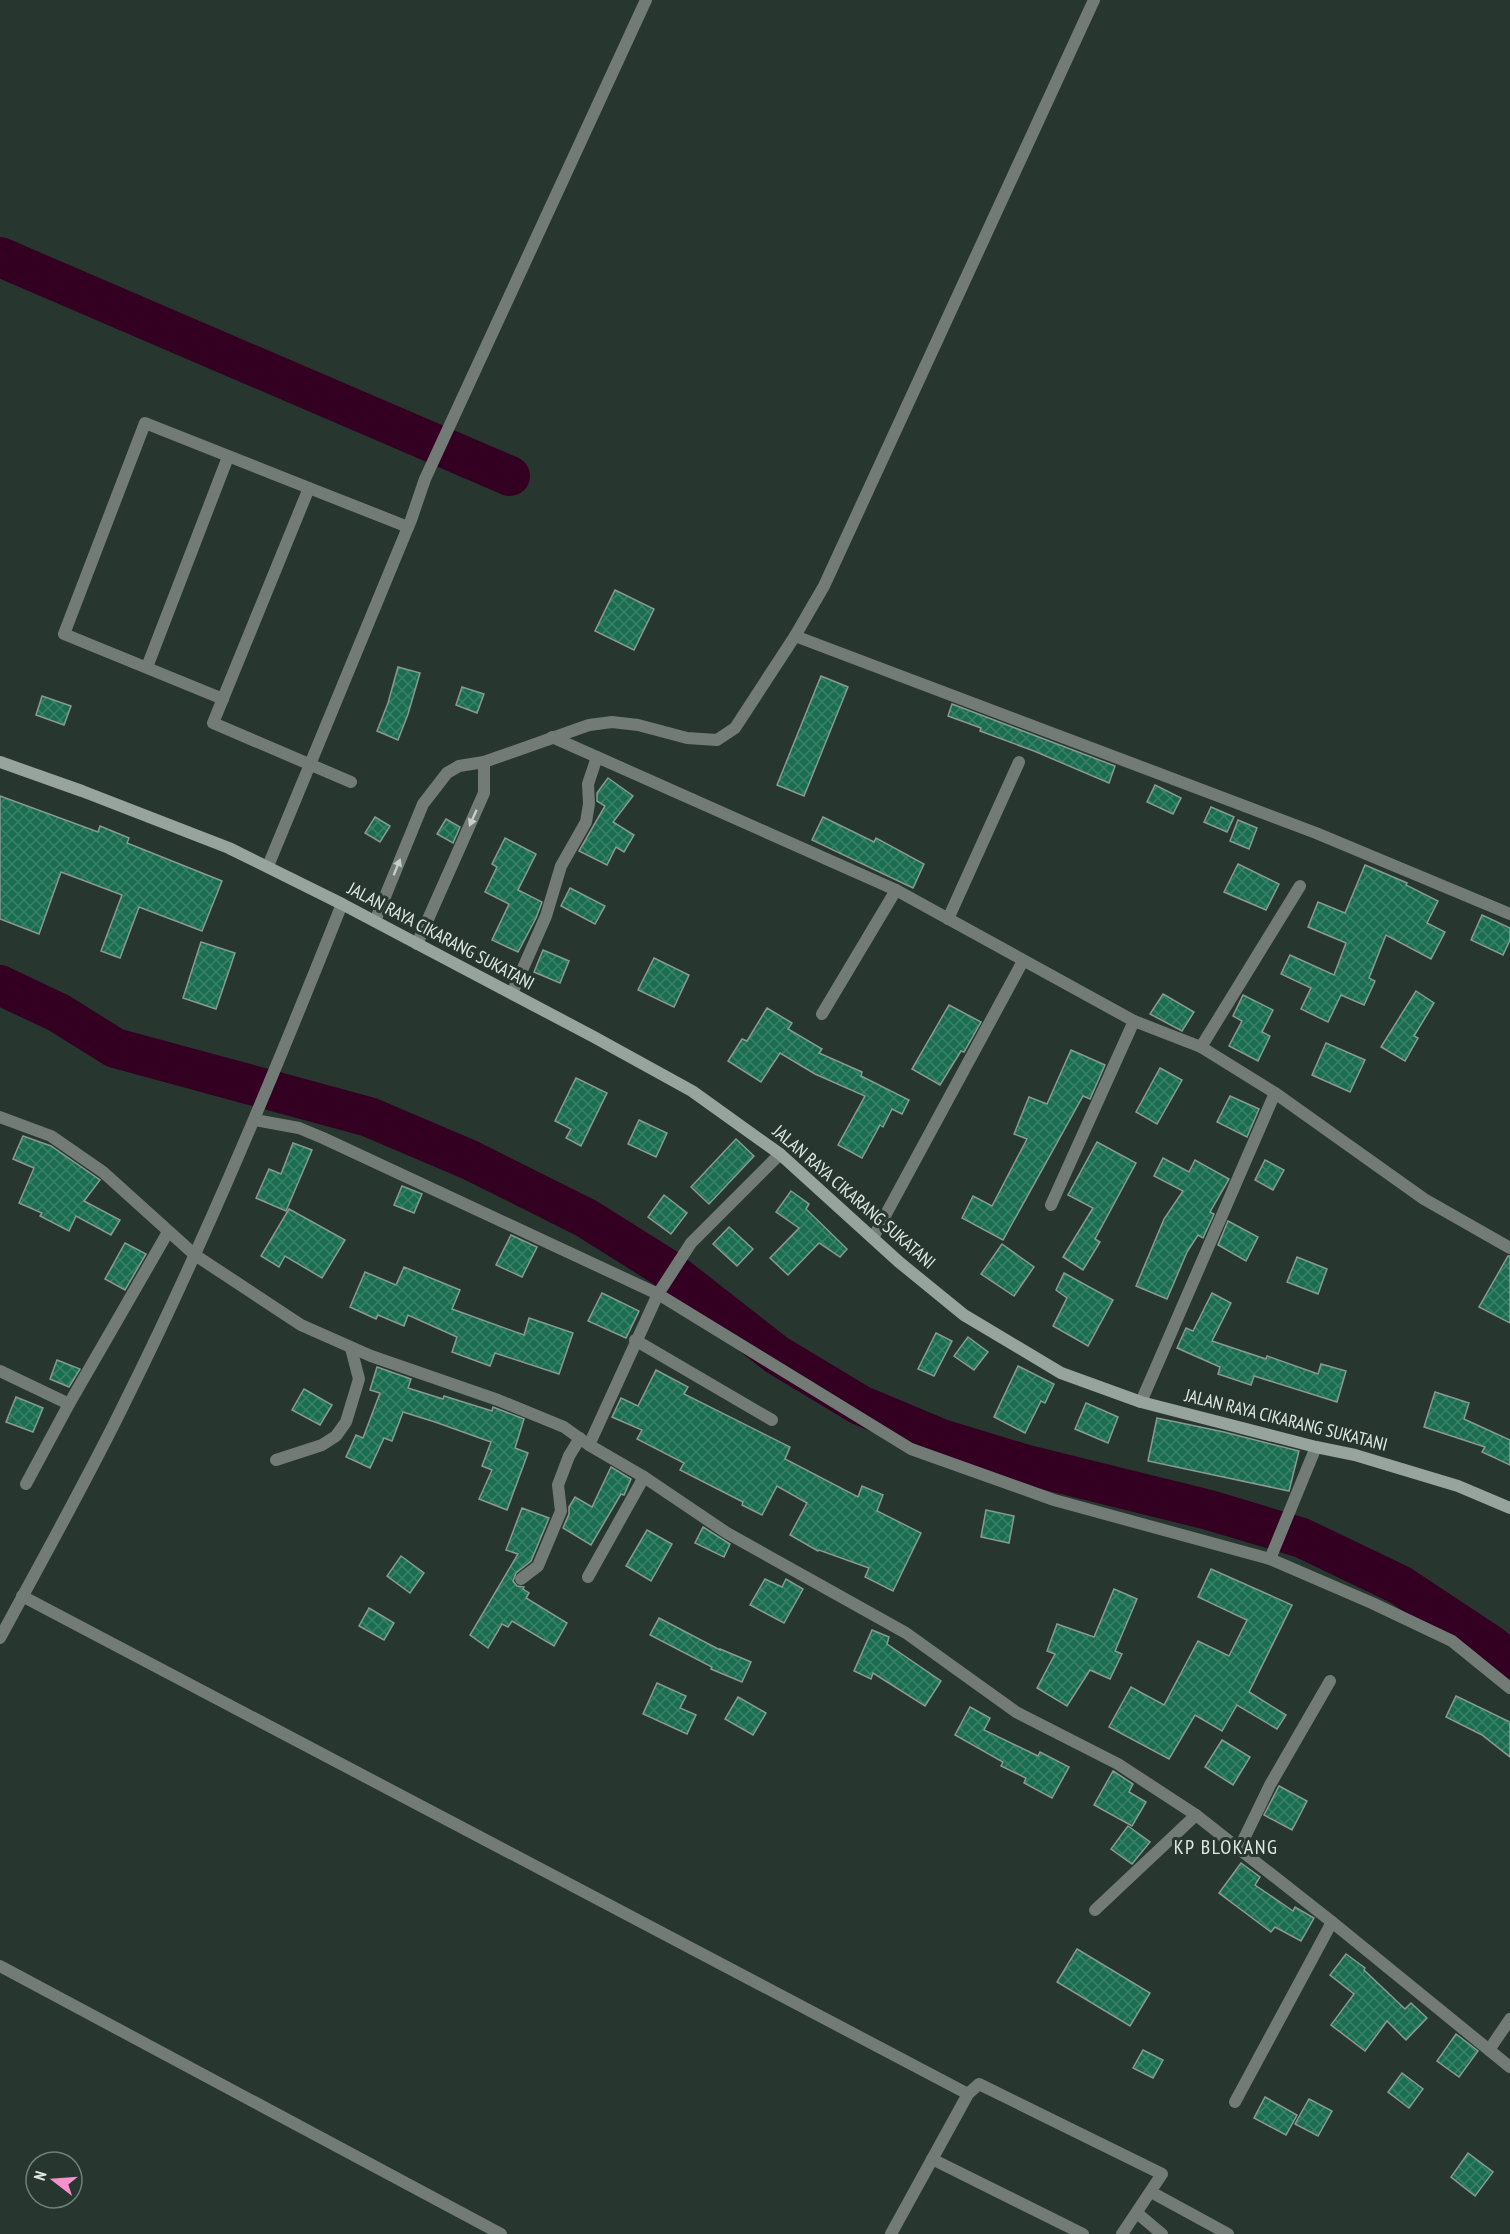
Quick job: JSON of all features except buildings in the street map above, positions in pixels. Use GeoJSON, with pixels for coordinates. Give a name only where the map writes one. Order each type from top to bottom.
{"type":"FeatureCollection","features":[{"type":"Feature","properties":{"kind":"main road","name":"JALAN RAYA CIKARANG SUKATANI"},"geometry":{"type":"LineString","coordinates":[[0,762],[229,848],[268,866],[512,993],[692,1091],[780,1154],[873,1238],[964,1315],[1061,1373],[1142,1402],[1355,1455],[1458,1486],[1510,1508]]}},
{"type":"Feature","properties":{"kind":"street"},"geometry":{"type":"LineString","coordinates":[[268,866],[408,527],[425,479],[646,0]]}},
{"type":"Feature","properties":{"kind":"street"},"geometry":{"type":"LineString","coordinates":[[375,921],[423,804],[447,773],[459,766],[484,762],[589,725],[612,722],[638,725],[687,738],[717,740],[735,728],[824,586],[1094,0]]}},
{"type":"Feature","properties":{"kind":"street"},"geometry":{"type":"LineString","coordinates":[[223,699],[64,634],[145,423],[408,527]]}},
{"type":"Feature","properties":{"kind":"street"},"geometry":{"type":"LineString","coordinates":[[147,667],[228,457]]}},
{"type":"Feature","properties":{"kind":"street"},"geometry":{"type":"LineString","coordinates":[[309,488],[213,723],[351,782]]}},
{"type":"Feature","properties":{"kind":"street"},"geometry":{"type":"LineString","coordinates":[[797,632],[1316,832],[1510,914]]}},
{"type":"Feature","properties":{"kind":"street"},"geometry":{"type":"LineString","coordinates":[[552,737],[896,890],[1134,1021],[1201,1047],[1275,1093],[1424,1199],[1510,1248]]}},
{"type":"Feature","properties":{"kind":"street"},"geometry":{"type":"LineString","coordinates":[[512,993],[546,916],[561,866],[586,822],[589,804],[588,784],[597,757]]}},
{"type":"Feature","properties":{"kind":"street"},"geometry":{"type":"LineString","coordinates":[[417,944],[484,793],[484,762]]}},
{"type":"Feature","properties":{"kind":"street"},"geometry":{"type":"LineString","coordinates":[[948,919],[1018,762]]}},
{"type":"Feature","properties":{"kind":"street"},"geometry":{"type":"LineString","coordinates":[[1201,1047],[1300,886]]}},
{"type":"Feature","properties":{"kind":"street"},"geometry":{"type":"LineString","coordinates":[[822,1014],[896,890]]}},
{"type":"Feature","properties":{"kind":"street"},"geometry":{"type":"LineString","coordinates":[[0,1638],[125,1403],[195,1255],[285,1047],[342,904]]}},
{"type":"Feature","properties":{"kind":"street"},"geometry":{"type":"LineString","coordinates":[[873,1238],[1023,961]]}},
{"type":"Feature","properties":{"kind":"street"},"geometry":{"type":"LineString","coordinates":[[1051,1205],[1134,1021]]}},
{"type":"Feature","properties":{"kind":"street"},"geometry":{"type":"LineString","coordinates":[[1142,1402],[1275,1093]]}},
{"type":"Feature","properties":{"kind":"street"},"geometry":{"type":"LineString","coordinates":[[256,1116],[323,1137],[660,1291],[911,1449],[1054,1500],[1273,1554],[1452,1641],[1510,1688]]}},
{"type":"Feature","properties":{"kind":"street"},"geometry":{"type":"LineString","coordinates":[[0,1117],[51,1136],[103,1172],[195,1255],[301,1325],[371,1356],[498,1400],[564,1427],[727,1533],[906,1633],[1016,1712],[1118,1764],[1196,1815],[1510,2067]]}},
{"type":"Feature","properties":{"kind":"street"},"geometry":{"type":"LineString","coordinates":[[521,1579],[538,1566],[561,1511],[558,1485],[569,1456],[584,1441],[660,1291],[691,1243],[780,1154]]}},
{"type":"Feature","properties":{"kind":"street"},"geometry":{"type":"LineString","coordinates":[[26,1484],[69,1404],[168,1232]]}},
{"type":"Feature","properties":{"kind":"street"},"geometry":{"type":"LineString","coordinates":[[635,1340],[772,1420]]}},
{"type":"Feature","properties":{"kind":"street"},"geometry":{"type":"LineString","coordinates":[[276,1460],[322,1445],[336,1436],[346,1422],[359,1379],[351,1348]]}},
{"type":"Feature","properties":{"kind":"street"},"geometry":{"type":"LineString","coordinates":[[0,1371],[69,1404]]}},
{"type":"Feature","properties":{"kind":"street"},"geometry":{"type":"LineString","coordinates":[[1273,1554],[1316,1447]]}},
{"type":"Feature","properties":{"kind":"street"},"geometry":{"type":"LineString","coordinates":[[588,1577],[644,1477]]}},
{"type":"Feature","properties":{"kind":"street"},"geometry":{"type":"LineString","coordinates":[[22,1596],[968,2094]]}},
{"type":"Feature","properties":{"kind":"street"},"geometry":{"type":"LineString","coordinates":[[1239,1849],[1270,1785],[1330,1682]]}},
{"type":"Feature","properties":{"kind":"street"},"geometry":{"type":"LineString","coordinates":[[1095,1910],[1196,1815]]}},
{"type":"Feature","properties":{"kind":"street"},"geometry":{"type":"LineString","coordinates":[[1235,2102],[1332,1922]]}},
{"type":"Feature","properties":{"kind":"street"},"geometry":{"type":"LineString","coordinates":[[0,1966],[501,2234]]}},
{"type":"Feature","properties":{"kind":"street"},"geometry":{"type":"LineString","coordinates":[[1489,2050],[1510,2019]]}},
{"type":"Feature","properties":{"kind":"street"},"geometry":{"type":"LineString","coordinates":[[891,2234],[968,2094],[979,2084],[1162,2174],[1122,2234]]}},
{"type":"Feature","properties":{"kind":"street"},"geometry":{"type":"LineString","coordinates":[[932,2159],[1083,2234]]}},
{"type":"Feature","properties":{"kind":"street"},"geometry":{"type":"LineString","coordinates":[[1151,2192],[1228,2234]]}},
{"type":"Feature","properties":{"kind":"street"},"geometry":{"type":"LineString","coordinates":[[1137,2213],[1162,2234]]}},
{"type":"Feature","properties":{"kind":"waterway"},"geometry":{"type":"LineString","coordinates":[[0,257],[510,476]]}},
{"type":"Feature","properties":{"kind":"waterway"},"geometry":{"type":"LineString","coordinates":[[0,985],[59,1013],[115,1048],[369,1117],[470,1160],[586,1218],[667,1269],[777,1355],[860,1405],[941,1439],[1027,1465],[1209,1510],[1302,1538],[1400,1585],[1492,1646],[1510,1661]]}},
{"type":"Feature","properties":{"kind":"district","name":"KP BLOKANG"},"geometry":{"type":"Point","coordinates":[1226,1847]}}]}
